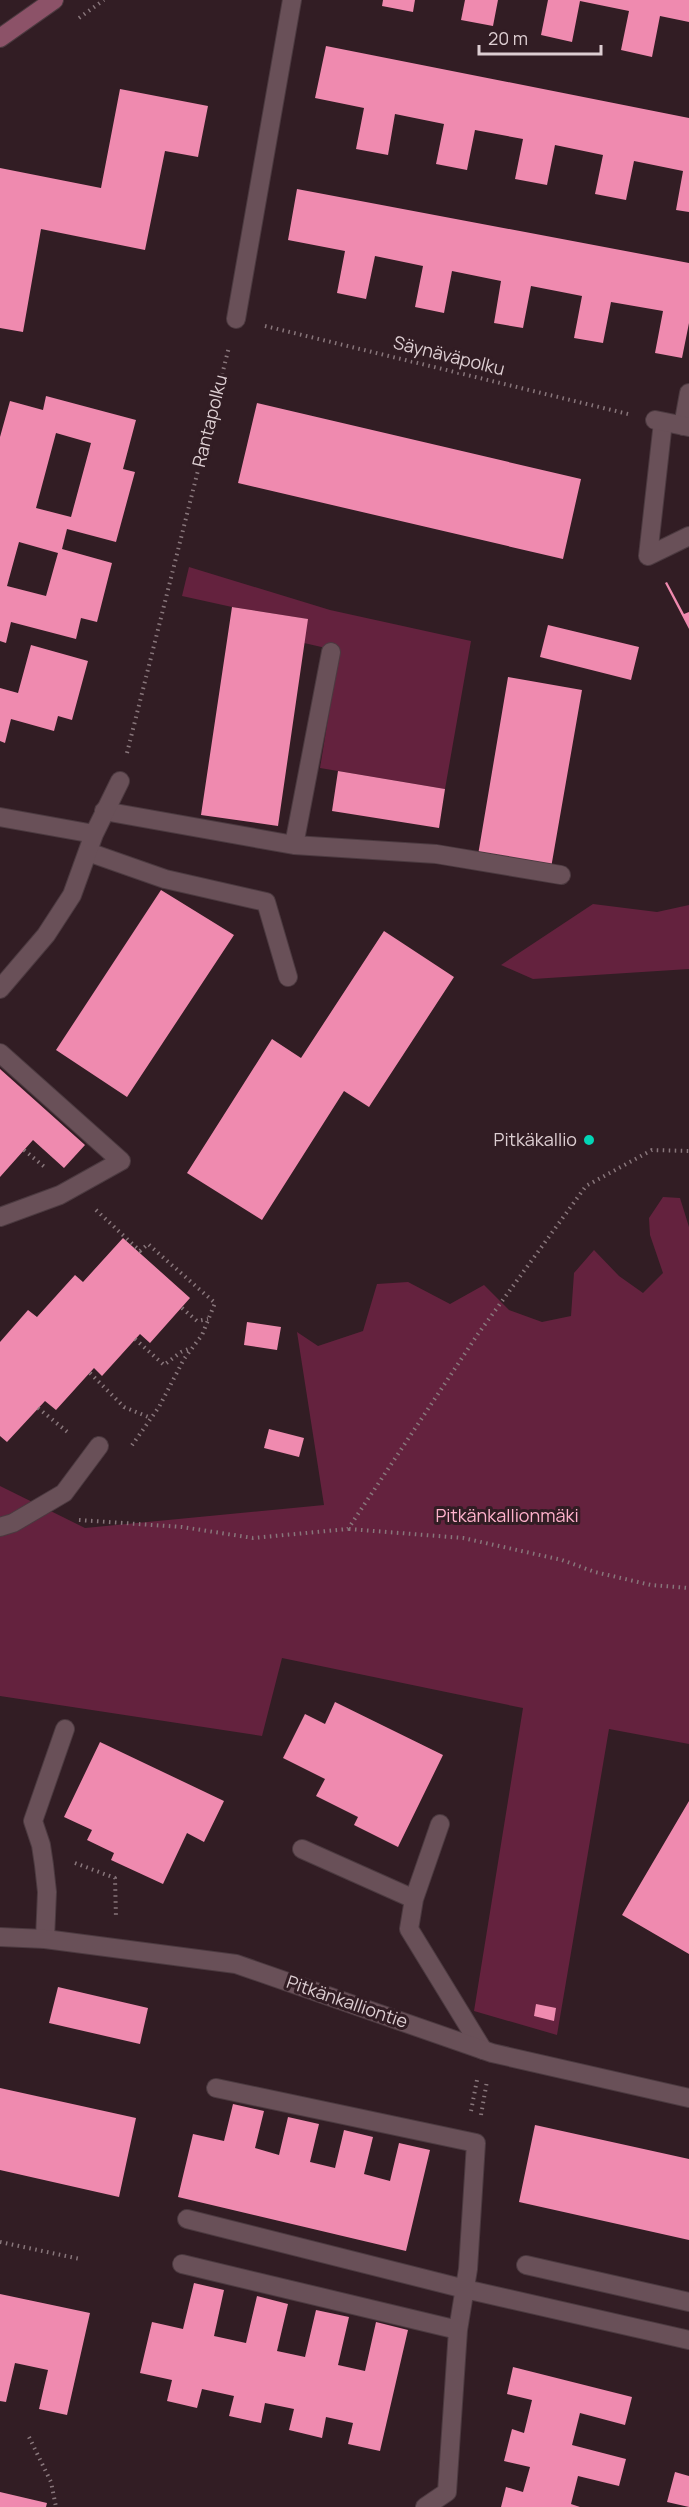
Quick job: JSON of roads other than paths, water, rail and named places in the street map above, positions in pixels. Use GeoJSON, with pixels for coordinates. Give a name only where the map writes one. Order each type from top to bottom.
{"type":"FeatureCollection","features":[{"type":"Feature","properties":{"kind":"street"},"geometry":{"type":"LineString","coordinates":[[0,38],[54,0]]}},
{"type":"Feature","properties":{"kind":"street"},"geometry":{"type":"LineString","coordinates":[[236,319],[292,0]]}},
{"type":"Feature","properties":{"kind":"street"},"geometry":{"type":"LineString","coordinates":[[689,393],[686,426],[659,421],[648,556],[689,536]]}},
{"type":"Feature","properties":{"kind":"street"},"geometry":{"type":"LineString","coordinates":[[294,845],[331,652]]}},
{"type":"Feature","properties":{"kind":"street"},"geometry":{"type":"LineString","coordinates":[[0,988],[46,935],[72,895],[94,834],[120,781]]}},
{"type":"Feature","properties":{"kind":"street"},"geometry":{"type":"LineString","coordinates":[[104,811],[294,845],[436,854],[561,875]]}},
{"type":"Feature","properties":{"kind":"street"},"geometry":{"type":"LineString","coordinates":[[0,817],[94,834]]}},
{"type":"Feature","properties":{"kind":"street"},"geometry":{"type":"LineString","coordinates":[[88,852],[165,879],[266,902],[288,977]]}},
{"type":"Feature","properties":{"kind":"street"},"geometry":{"type":"LineString","coordinates":[[0,1053],[121,1161],[72,1188],[0,1217]]}},
{"type":"Feature","properties":{"kind":"street"},"geometry":{"type":"LineString","coordinates":[[0,1527],[13,1523],[64,1493],[99,1446]]}},
{"type":"Feature","properties":{"kind":"street"},"geometry":{"type":"LineString","coordinates":[[45,1939],[47,1892],[41,1845],[33,1821],[65,1729]]}},
{"type":"Feature","properties":{"kind":"street"},"geometry":{"type":"LineString","coordinates":[[440,1824],[414,1899],[409,1929],[488,2052]]}},
{"type":"Feature","properties":{"kind":"street"},"geometry":{"type":"LineString","coordinates":[[302,1849],[414,1899]]}},
{"type":"Feature","properties":{"kind":"street","name":"Pitkänkalliontie"},"geometry":{"type":"LineString","coordinates":[[0,1937],[45,1939],[236,1964],[488,2052],[689,2098]]}},
{"type":"Feature","properties":{"kind":"street"},"geometry":{"type":"LineString","coordinates":[[216,2088],[471,2142],[465,2289],[458,2330],[447,2492],[425,2507]]}},
{"type":"Feature","properties":{"kind":"street"},"geometry":{"type":"LineString","coordinates":[[187,2219],[465,2289],[689,2340]]}},
{"type":"Feature","properties":{"kind":"street"},"geometry":{"type":"LineString","coordinates":[[182,2264],[458,2330]]}},
{"type":"Feature","properties":{"kind":"street"},"geometry":{"type":"LineString","coordinates":[[526,2265],[689,2302]]}},
{"type":"Feature","properties":{"kind":"place","name":"Pitkäkallio"},"geometry":{"type":"Point","coordinates":[589,1140]}},
{"type":"Feature","properties":{"kind":"park label","name":"Pitkänkallionmäki"},"geometry":{"type":"Point","coordinates":[507,1516]}}]}
